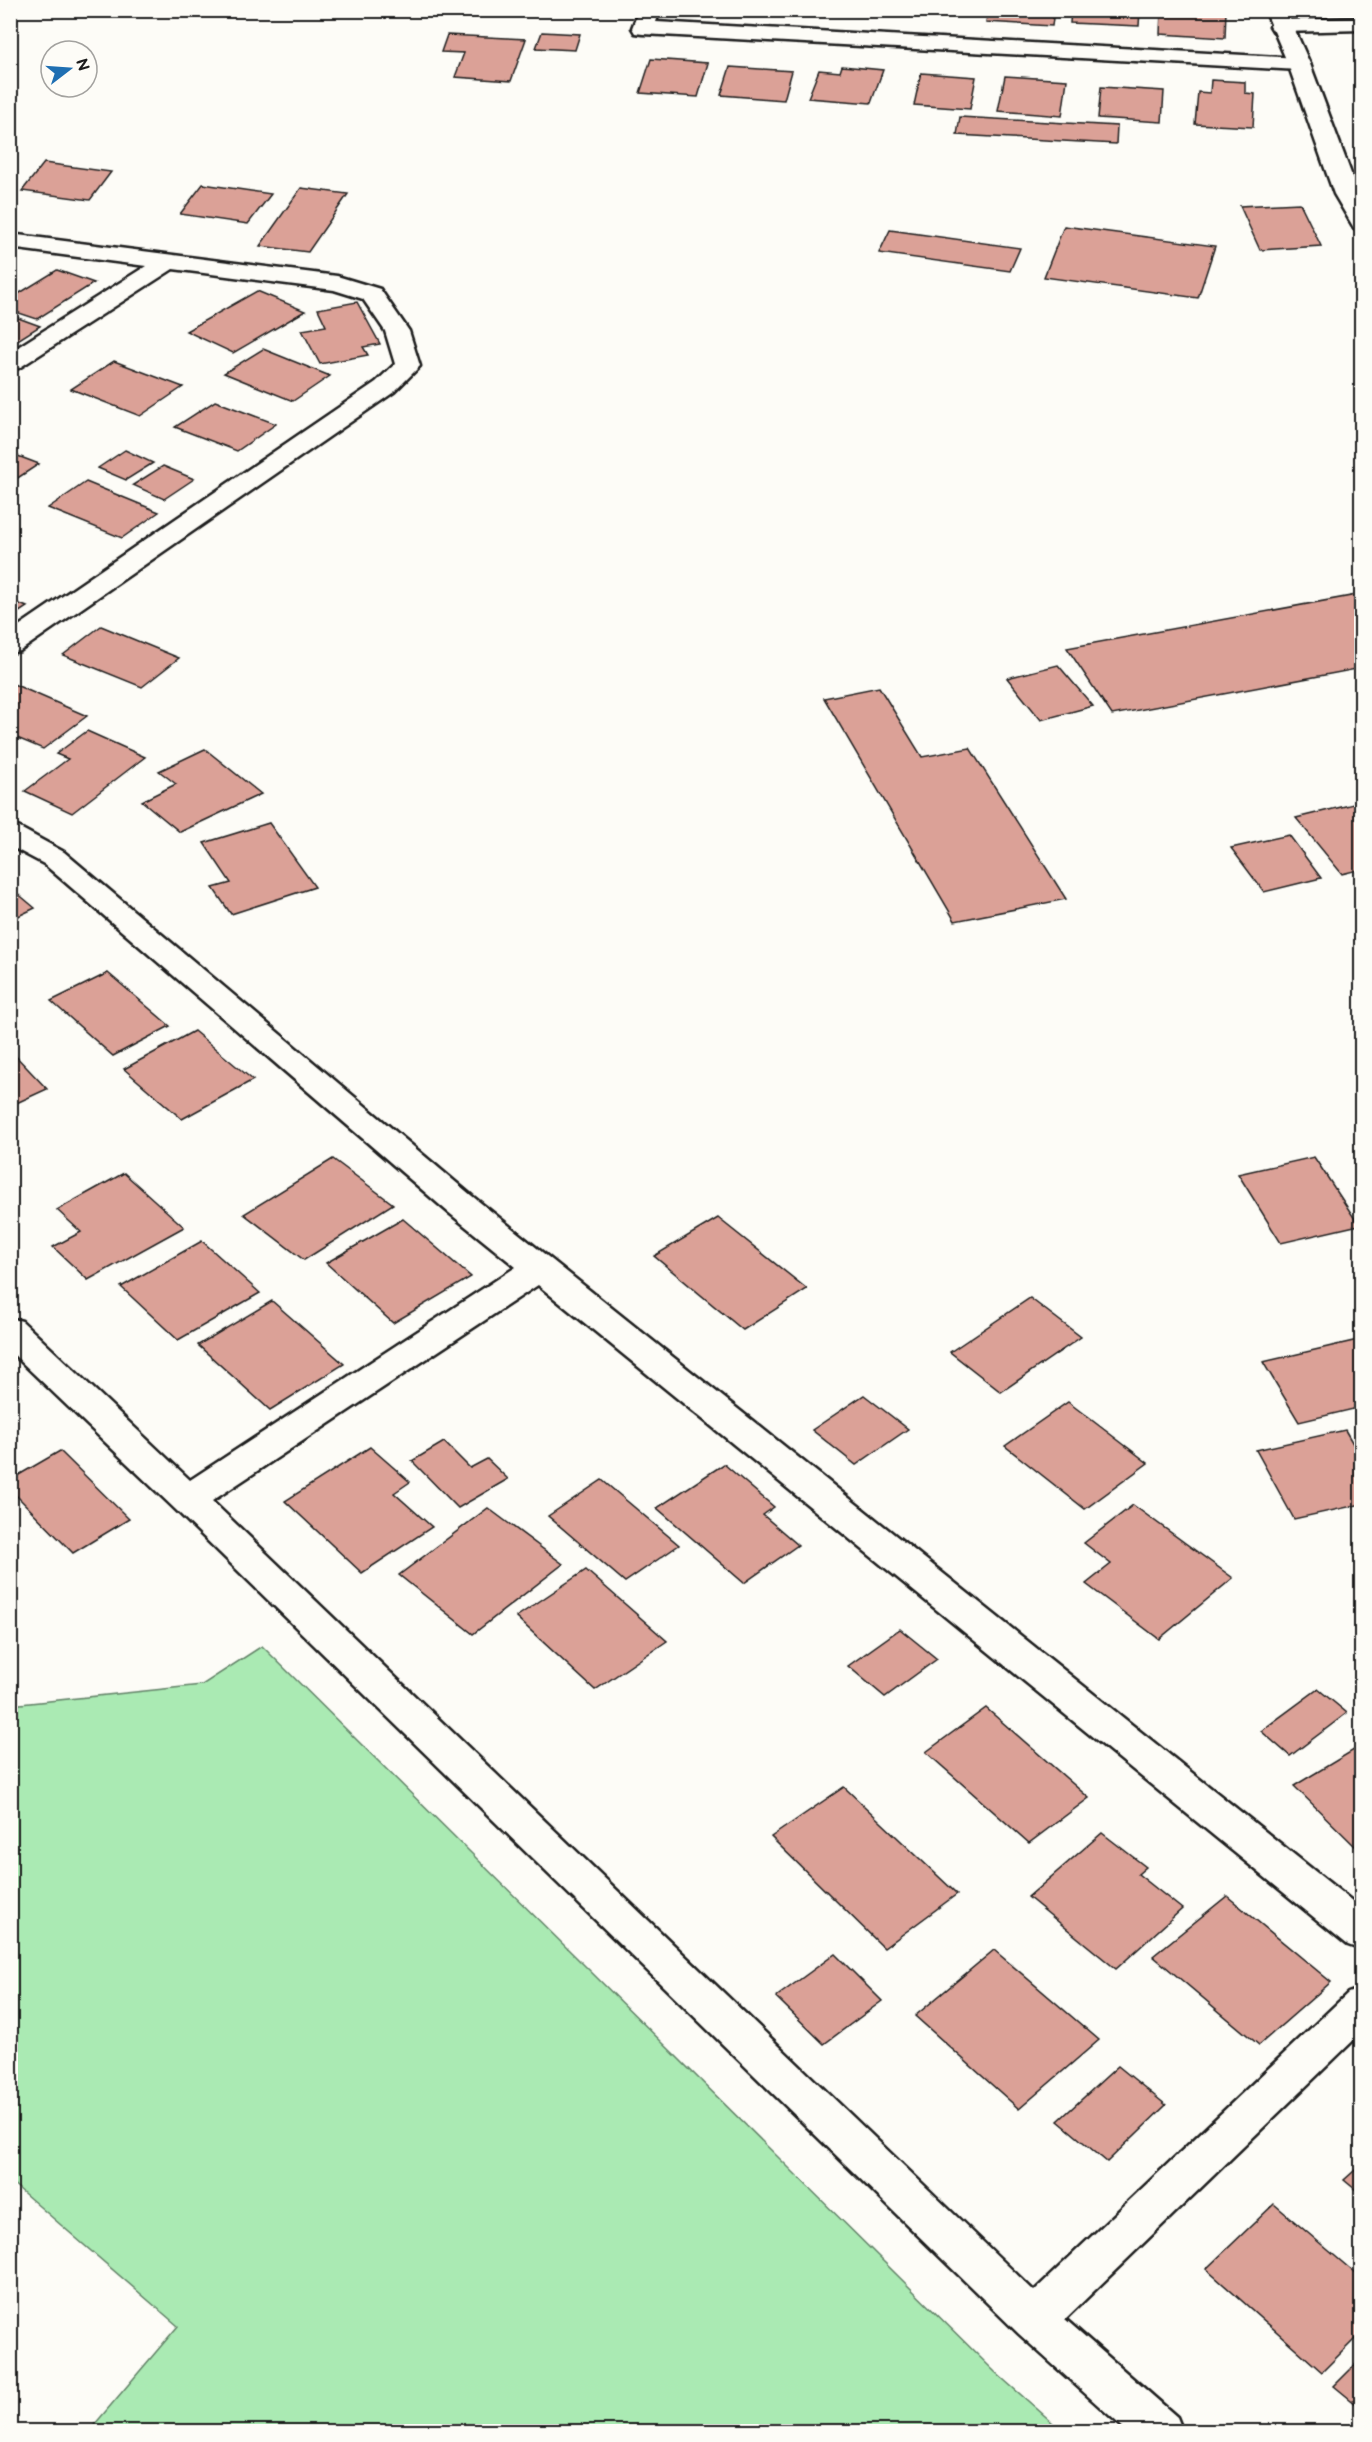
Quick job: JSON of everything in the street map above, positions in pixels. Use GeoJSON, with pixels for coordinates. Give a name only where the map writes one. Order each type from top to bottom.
{"type":"FeatureCollection","features":[{"type":"Feature","properties":{"kind":"street"},"geometry":{"type":"LineString","coordinates":[[650,10],[643,28],[1299,64]]}},
{"type":"Feature","properties":{"kind":"street"},"geometry":{"type":"LineString","coordinates":[[1362,24],[1278,18],[1299,64],[1345,194],[1362,223]]}},
{"type":"Feature","properties":{"kind":"street"},"geometry":{"type":"LineString","coordinates":[[10,241],[337,283],[372,294],[397,331],[408,366],[385,387],[10,645]]}},
{"type":"Feature","properties":{"kind":"street"},"geometry":{"type":"LineString","coordinates":[[10,363],[171,260]]}},
{"type":"Feature","properties":{"kind":"street"},"geometry":{"type":"LineString","coordinates":[[10,834],[54,858],[460,1204],[1362,1933]]}},
{"type":"Feature","properties":{"kind":"street"},"geometry":{"type":"LineString","coordinates":[[188,1499],[540,1267]]}},
{"type":"Feature","properties":{"kind":"street"},"geometry":{"type":"LineString","coordinates":[[10,1330],[188,1499],[1034,2320],[1161,2432]]}},
{"type":"Feature","properties":{"kind":"street"},"geometry":{"type":"LineString","coordinates":[[1034,2320],[1362,2006]]}},
{"type":"Feature","properties":{"kind":"green space"},"geometry":{"type":"Polygon","coordinates":[[[262,1646],[995,2372],[1062,2431],[89,2431],[178,2326],[11,2182],[11,1705],[202,1685],[262,1646]]]}},
{"type":"Feature","properties":{"kind":"building"},"geometry":{"type":"Polygon","coordinates":[[[907,10],[954,10],[953,14],[907,10]]]}},
{"type":"Feature","properties":{"kind":"building"},"geometry":{"type":"Polygon","coordinates":[[[988,10],[1054,10],[1052,26],[986,22],[988,10]]]}},
{"type":"Feature","properties":{"kind":"building"},"geometry":{"type":"Polygon","coordinates":[[[1071,10],[1140,10],[1139,26],[1070,23],[1071,10]]]}},
{"type":"Feature","properties":{"kind":"building"},"geometry":{"type":"Polygon","coordinates":[[[1161,10],[1226,10],[1225,38],[1160,34],[1161,10]]]}},
{"type":"Feature","properties":{"kind":"building"},"geometry":{"type":"Polygon","coordinates":[[[542,32],[580,34],[575,50],[536,48],[542,32]]]}},
{"type":"Feature","properties":{"kind":"building"},"geometry":{"type":"Polygon","coordinates":[[[447,35],[526,39],[511,81],[455,77],[464,53],[441,52],[447,35]]]}},
{"type":"Feature","properties":{"kind":"building"},"geometry":{"type":"Polygon","coordinates":[[[651,59],[708,63],[698,97],[640,93],[651,59]]]}},
{"type":"Feature","properties":{"kind":"building"},"geometry":{"type":"Polygon","coordinates":[[[842,66],[883,70],[871,103],[808,98],[819,70],[840,72],[842,66]]]}},
{"type":"Feature","properties":{"kind":"building"},"geometry":{"type":"Polygon","coordinates":[[[730,67],[792,71],[784,100],[721,95],[730,67]]]}},
{"type":"Feature","properties":{"kind":"building"},"geometry":{"type":"Polygon","coordinates":[[[921,73],[976,77],[970,109],[914,105],[921,73]]]}},
{"type":"Feature","properties":{"kind":"building"},"geometry":{"type":"Polygon","coordinates":[[[1005,76],[1067,80],[1062,116],[998,111],[1005,76]]]}},
{"type":"Feature","properties":{"kind":"building"},"geometry":{"type":"Polygon","coordinates":[[[1211,80],[1245,82],[1245,93],[1255,94],[1253,127],[1195,124],[1198,92],[1210,93],[1211,80]]]}},
{"type":"Feature","properties":{"kind":"building"},"geometry":{"type":"Polygon","coordinates":[[[1101,87],[1164,91],[1162,122],[1098,118],[1101,87]]]}},
{"type":"Feature","properties":{"kind":"building"},"geometry":{"type":"Polygon","coordinates":[[[960,117],[1117,126],[1116,144],[957,135],[960,117]]]}},
{"type":"Feature","properties":{"kind":"building"},"geometry":{"type":"Polygon","coordinates":[[[44,163],[111,172],[90,200],[22,191],[44,163]]]}},
{"type":"Feature","properties":{"kind":"building"},"geometry":{"type":"Polygon","coordinates":[[[203,184],[271,194],[248,224],[180,214],[203,184]]]}},
{"type":"Feature","properties":{"kind":"building"},"geometry":{"type":"Polygon","coordinates":[[[301,188],[348,194],[308,252],[260,246],[301,188]]]}},
{"type":"Feature","properties":{"kind":"building"},"geometry":{"type":"Polygon","coordinates":[[[1300,203],[1321,246],[1260,250],[1240,206],[1300,203]]]}},
{"type":"Feature","properties":{"kind":"building"},"geometry":{"type":"Polygon","coordinates":[[[1064,226],[1215,246],[1198,298],[1044,277],[1064,226]]]}},
{"type":"Feature","properties":{"kind":"building"},"geometry":{"type":"Polygon","coordinates":[[[890,230],[1020,248],[1010,271],[879,253],[890,230]]]}},
{"type":"Feature","properties":{"kind":"building"},"geometry":{"type":"Polygon","coordinates":[[[57,270],[94,283],[37,319],[10,310],[10,299],[57,270]]]}},
{"type":"Feature","properties":{"kind":"building"},"geometry":{"type":"Polygon","coordinates":[[[257,291],[305,311],[233,353],[186,331],[257,291]]]}},
{"type":"Feature","properties":{"kind":"building"},"geometry":{"type":"Polygon","coordinates":[[[357,302],[380,344],[363,347],[368,355],[320,364],[302,330],[326,326],[318,309],[357,302]]]}},
{"type":"Feature","properties":{"kind":"building"},"geometry":{"type":"Polygon","coordinates":[[[10,315],[40,326],[10,345],[10,315]]]}},
{"type":"Feature","properties":{"kind":"building"},"geometry":{"type":"Polygon","coordinates":[[[263,349],[330,376],[293,401],[224,373],[263,349]]]}},
{"type":"Feature","properties":{"kind":"building"},"geometry":{"type":"Polygon","coordinates":[[[114,361],[183,387],[140,416],[71,389],[114,361]]]}},
{"type":"Feature","properties":{"kind":"building"},"geometry":{"type":"Polygon","coordinates":[[[215,401],[276,424],[237,451],[175,427],[215,401]]]}},
{"type":"Feature","properties":{"kind":"building"},"geometry":{"type":"Polygon","coordinates":[[[125,450],[153,463],[126,480],[98,468],[125,450]]]}},
{"type":"Feature","properties":{"kind":"building"},"geometry":{"type":"Polygon","coordinates":[[[10,453],[39,464],[10,483],[10,453]]]}},
{"type":"Feature","properties":{"kind":"building"},"geometry":{"type":"Polygon","coordinates":[[[163,466],[194,479],[164,499],[133,485],[163,466]]]}},
{"type":"Feature","properties":{"kind":"building"},"geometry":{"type":"Polygon","coordinates":[[[86,482],[159,512],[122,538],[48,508],[86,482]]]}},
{"type":"Feature","properties":{"kind":"building"},"geometry":{"type":"Polygon","coordinates":[[[1362,594],[1362,668],[1112,715],[1067,648],[1362,594]]]}},
{"type":"Feature","properties":{"kind":"building"},"geometry":{"type":"Polygon","coordinates":[[[10,600],[27,607],[10,618],[10,600]]]}},
{"type":"Feature","properties":{"kind":"building"},"geometry":{"type":"Polygon","coordinates":[[[101,626],[179,658],[142,687],[63,655],[101,626]]]}},
{"type":"Feature","properties":{"kind":"building"},"geometry":{"type":"Polygon","coordinates":[[[1058,665],[1093,706],[1041,720],[1007,678],[1058,665]]]}},
{"type":"Feature","properties":{"kind":"building"},"geometry":{"type":"Polygon","coordinates":[[[11,683],[87,716],[43,749],[10,735],[11,683]]]}},
{"type":"Feature","properties":{"kind":"building"},"geometry":{"type":"Polygon","coordinates":[[[879,687],[922,757],[970,748],[1066,899],[955,921],[824,698],[879,687]]]}},
{"type":"Feature","properties":{"kind":"building"},"geometry":{"type":"Polygon","coordinates":[[[87,731],[145,757],[72,813],[25,791],[68,759],[56,754],[87,731]]]}},
{"type":"Feature","properties":{"kind":"building"},"geometry":{"type":"Polygon","coordinates":[[[205,749],[261,794],[180,832],[142,801],[176,784],[159,771],[205,749]]]}},
{"type":"Feature","properties":{"kind":"building"},"geometry":{"type":"Polygon","coordinates":[[[1362,802],[1362,869],[1342,874],[1296,818],[1362,802]]]}},
{"type":"Feature","properties":{"kind":"building"},"geometry":{"type":"Polygon","coordinates":[[[269,823],[315,887],[231,914],[213,888],[231,883],[204,843],[269,823]]]}},
{"type":"Feature","properties":{"kind":"building"},"geometry":{"type":"Polygon","coordinates":[[[1289,835],[1321,878],[1264,892],[1231,848],[1289,835]]]}},
{"type":"Feature","properties":{"kind":"building"},"geometry":{"type":"Polygon","coordinates":[[[10,887],[35,908],[10,920],[10,887]]]}},
{"type":"Feature","properties":{"kind":"building"},"geometry":{"type":"Polygon","coordinates":[[[108,973],[170,1026],[113,1056],[51,1001],[108,973]]]}},
{"type":"Feature","properties":{"kind":"building"},"geometry":{"type":"Polygon","coordinates":[[[194,1031],[253,1080],[182,1119],[124,1069],[194,1031]]]}},
{"type":"Feature","properties":{"kind":"building"},"geometry":{"type":"Polygon","coordinates":[[[10,1050],[47,1089],[10,1106],[10,1050]]]}},
{"type":"Feature","properties":{"kind":"building"},"geometry":{"type":"Polygon","coordinates":[[[1314,1157],[1359,1225],[1281,1243],[1238,1174],[1314,1157]]]}},
{"type":"Feature","properties":{"kind":"building"},"geometry":{"type":"Polygon","coordinates":[[[333,1159],[393,1204],[304,1260],[244,1214],[333,1159]]]}},
{"type":"Feature","properties":{"kind":"building"},"geometry":{"type":"Polygon","coordinates":[[[124,1173],[184,1227],[88,1280],[53,1247],[81,1232],[57,1210],[124,1173]]]}},
{"type":"Feature","properties":{"kind":"building"},"geometry":{"type":"Polygon","coordinates":[[[718,1218],[807,1289],[743,1330],[654,1256],[718,1218]]]}},
{"type":"Feature","properties":{"kind":"building"},"geometry":{"type":"Polygon","coordinates":[[[403,1219],[471,1277],[393,1323],[326,1263],[403,1219]]]}},
{"type":"Feature","properties":{"kind":"building"},"geometry":{"type":"Polygon","coordinates":[[[202,1241],[260,1293],[178,1340],[121,1287],[202,1241]]]}},
{"type":"Feature","properties":{"kind":"building"},"geometry":{"type":"Polygon","coordinates":[[[1030,1298],[1081,1337],[1001,1392],[950,1352],[1030,1298]]]}},
{"type":"Feature","properties":{"kind":"building"},"geometry":{"type":"Polygon","coordinates":[[[272,1301],[344,1364],[270,1410],[198,1345],[272,1301]]]}},
{"type":"Feature","properties":{"kind":"building"},"geometry":{"type":"Polygon","coordinates":[[[1362,1339],[1362,1407],[1299,1422],[1263,1362],[1362,1339]]]}},
{"type":"Feature","properties":{"kind":"building"},"geometry":{"type":"Polygon","coordinates":[[[864,1395],[908,1429],[856,1465],[812,1430],[864,1395]]]}},
{"type":"Feature","properties":{"kind":"building"},"geometry":{"type":"Polygon","coordinates":[[[1068,1402],[1148,1463],[1085,1509],[1005,1446],[1068,1402]]]}},
{"type":"Feature","properties":{"kind":"building"},"geometry":{"type":"Polygon","coordinates":[[[1345,1430],[1362,1459],[1362,1504],[1294,1519],[1256,1450],[1345,1430]]]}},
{"type":"Feature","properties":{"kind":"building"},"geometry":{"type":"Polygon","coordinates":[[[444,1442],[470,1468],[487,1459],[508,1479],[458,1508],[412,1461],[444,1442]]]}},
{"type":"Feature","properties":{"kind":"building"},"geometry":{"type":"Polygon","coordinates":[[[370,1447],[410,1482],[394,1493],[432,1527],[362,1573],[285,1501],[370,1447]]]}},
{"type":"Feature","properties":{"kind":"building"},"geometry":{"type":"Polygon","coordinates":[[[60,1451],[129,1519],[73,1553],[10,1489],[10,1480],[60,1451]]]}},
{"type":"Feature","properties":{"kind":"building"},"geometry":{"type":"Polygon","coordinates":[[[724,1464],[774,1507],[763,1515],[798,1545],[744,1583],[657,1508],[724,1464]]]}},
{"type":"Feature","properties":{"kind":"building"},"geometry":{"type":"Polygon","coordinates":[[[602,1480],[679,1545],[625,1582],[548,1516],[602,1480]]]}},
{"type":"Feature","properties":{"kind":"building"},"geometry":{"type":"Polygon","coordinates":[[[1133,1505],[1233,1578],[1159,1639],[1086,1584],[1111,1564],[1084,1543],[1133,1505]]]}},
{"type":"Feature","properties":{"kind":"building"},"geometry":{"type":"Polygon","coordinates":[[[488,1508],[563,1564],[473,1634],[399,1575],[488,1508]]]}},
{"type":"Feature","properties":{"kind":"building"},"geometry":{"type":"Polygon","coordinates":[[[586,1570],[667,1641],[595,1690],[516,1617],[586,1570]]]}},
{"type":"Feature","properties":{"kind":"building"},"geometry":{"type":"Polygon","coordinates":[[[900,1629],[937,1659],[885,1697],[848,1666],[900,1629]]]}},
{"type":"Feature","properties":{"kind":"building"},"geometry":{"type":"Polygon","coordinates":[[[1318,1689],[1347,1713],[1290,1756],[1261,1731],[1318,1689]]]}},
{"type":"Feature","properties":{"kind":"building"},"geometry":{"type":"Polygon","coordinates":[[[986,1708],[1089,1798],[1029,1843],[926,1752],[986,1708]]]}},
{"type":"Feature","properties":{"kind":"building"},"geometry":{"type":"Polygon","coordinates":[[[1362,1745],[1362,1853],[1294,1786],[1362,1745]]]}},
{"type":"Feature","properties":{"kind":"building"},"geometry":{"type":"Polygon","coordinates":[[[844,1787],[957,1894],[884,1948],[771,1837],[844,1787]]]}},
{"type":"Feature","properties":{"kind":"building"},"geometry":{"type":"Polygon","coordinates":[[[1102,1833],[1146,1867],[1138,1874],[1182,1909],[1116,1969],[1028,1897],[1102,1833]]]}},
{"type":"Feature","properties":{"kind":"building"},"geometry":{"type":"Polygon","coordinates":[[[1227,1896],[1331,1982],[1259,2045],[1153,1956],[1227,1896]]]}},
{"type":"Feature","properties":{"kind":"building"},"geometry":{"type":"Polygon","coordinates":[[[994,1950],[1099,2040],[1019,2109],[915,2016],[994,1950]]]}},
{"type":"Feature","properties":{"kind":"building"},"geometry":{"type":"Polygon","coordinates":[[[835,1954],[882,2001],[824,2044],[776,1997],[835,1954]]]}},
{"type":"Feature","properties":{"kind":"building"},"geometry":{"type":"Polygon","coordinates":[[[1118,2066],[1166,2105],[1107,2162],[1058,2121],[1118,2066]]]}},
{"type":"Feature","properties":{"kind":"building"},"geometry":{"type":"Polygon","coordinates":[[[1362,2164],[1362,2195],[1344,2180],[1362,2164]]]}},
{"type":"Feature","properties":{"kind":"building"},"geometry":{"type":"Polygon","coordinates":[[[1274,2204],[1362,2279],[1362,2332],[1322,2372],[1206,2269],[1274,2204]]]}},
{"type":"Feature","properties":{"kind":"building"},"geometry":{"type":"Polygon","coordinates":[[[1362,2358],[1362,2409],[1334,2386],[1362,2358]]]}}]}
